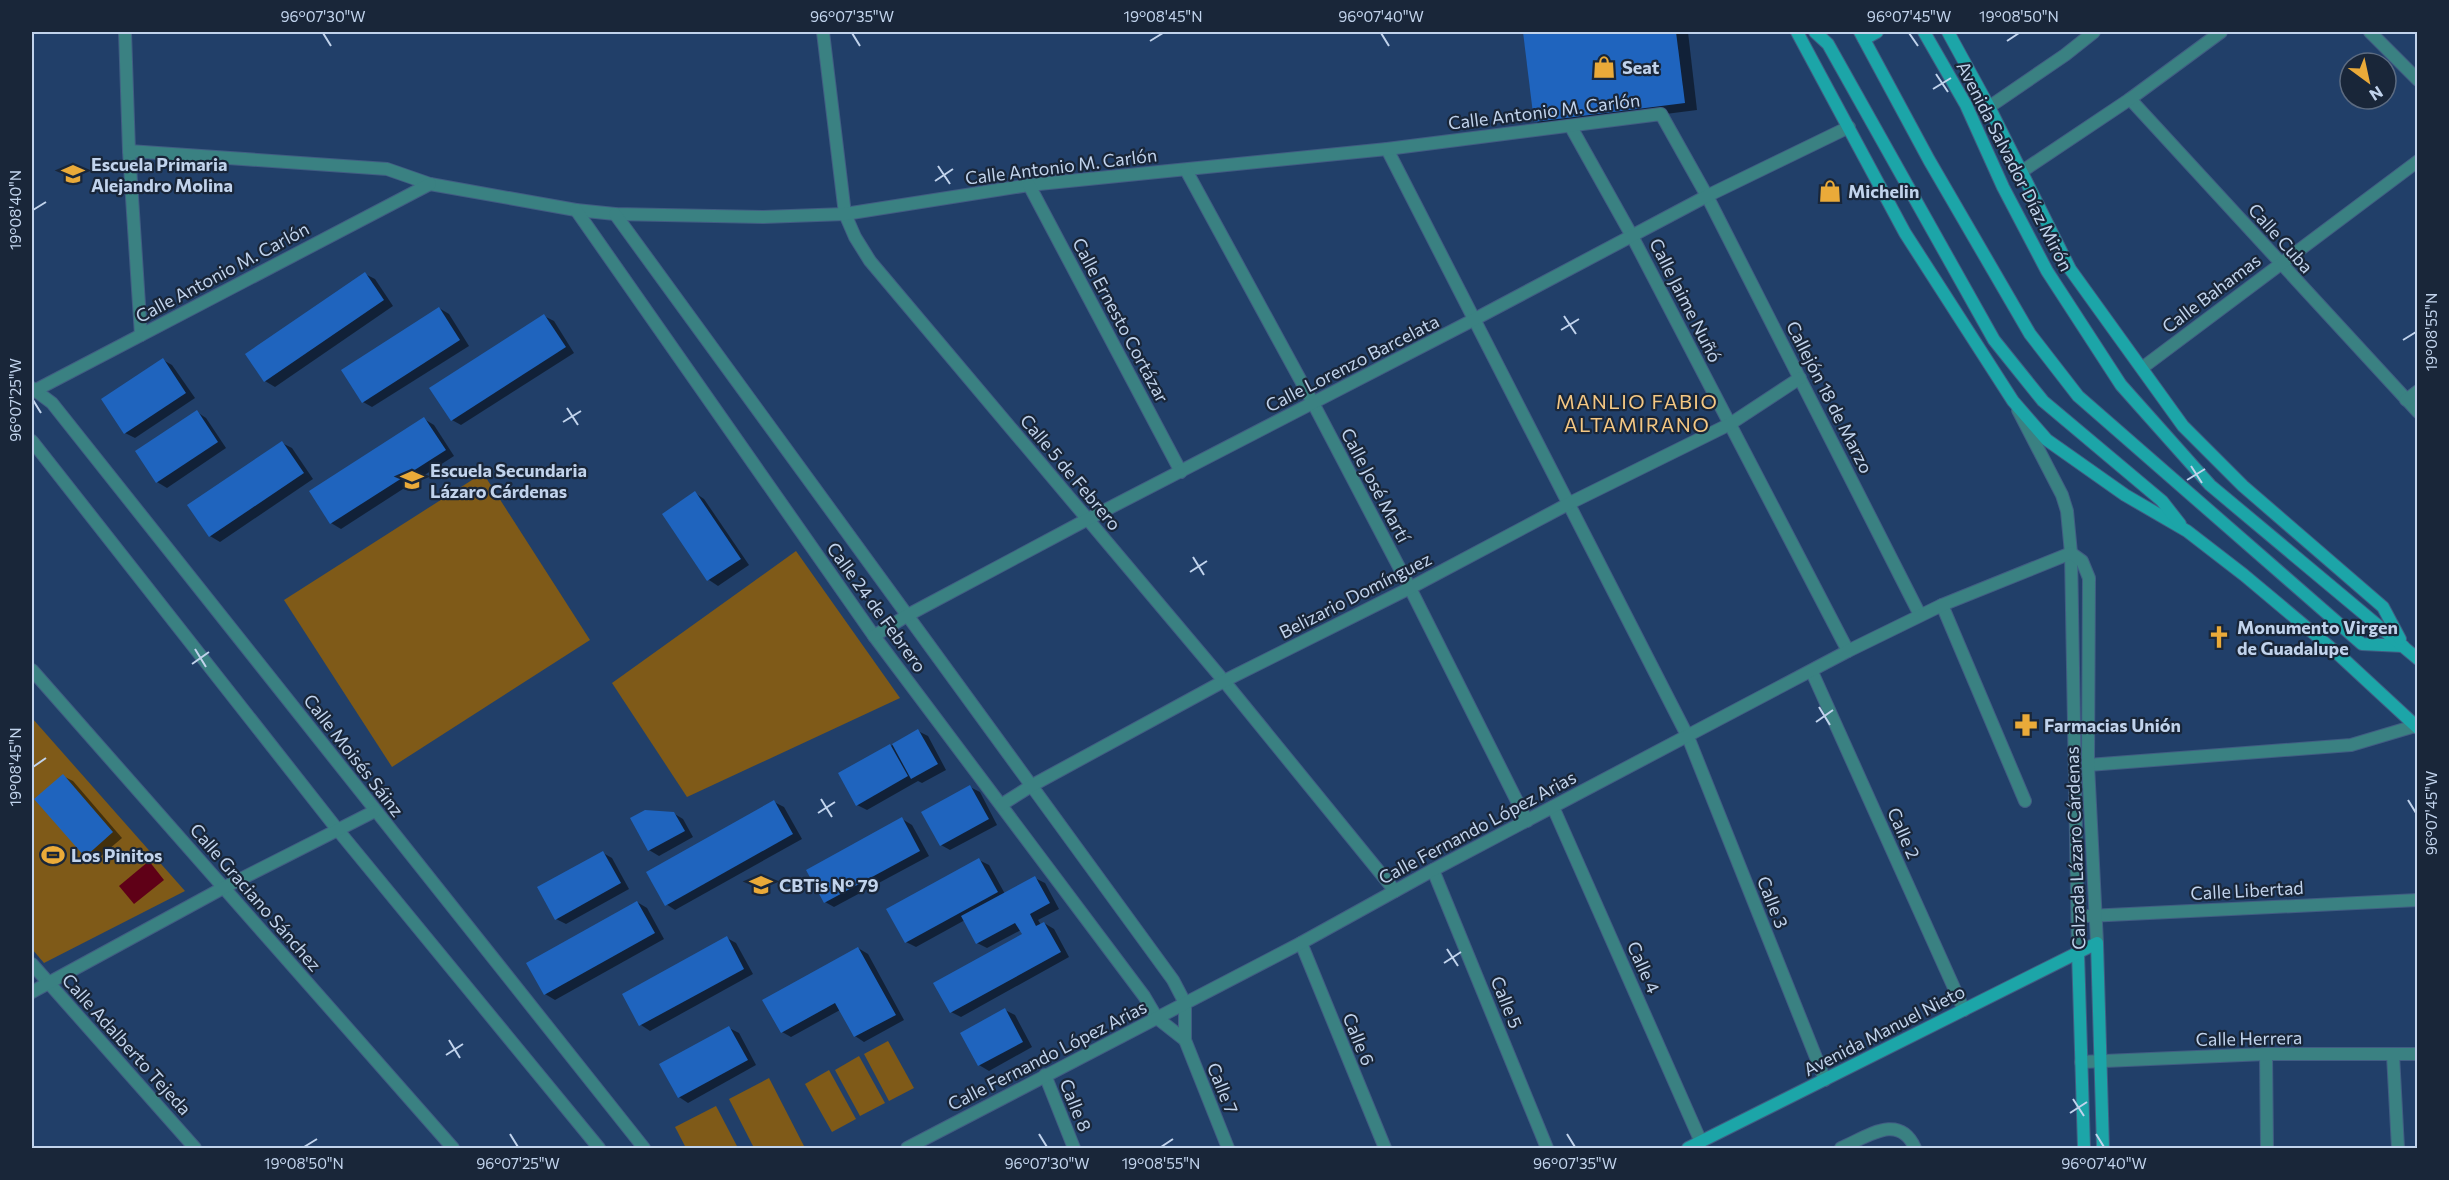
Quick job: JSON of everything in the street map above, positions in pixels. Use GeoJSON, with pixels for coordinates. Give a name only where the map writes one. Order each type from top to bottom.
{"type":"FeatureCollection","features":[{"type":"Feature","properties":{"kind":"main road"},"geometry":{"type":"LineString","coordinates":[[1797,32],[1905,233],[2013,401],[2047,440],[2125,495],[2187,531],[2244,575],[2329,646],[2416,727]]}},
{"type":"Feature","properties":{"kind":"main road"},"geometry":{"type":"LineString","coordinates":[[1815,32],[1828,44],[1994,340],[2043,401],[2162,501],[2187,531]]}},
{"type":"Feature","properties":{"kind":"main road"},"geometry":{"type":"LineString","coordinates":[[1877,32],[1862,35],[1929,160],[2030,334],[2078,396],[2362,644],[2403,646]]}},
{"type":"Feature","properties":{"kind":"main road","name":"Avenida Salvador Díaz Mirón"},"geometry":{"type":"LineString","coordinates":[[1924,32],[1966,105],[2003,187],[2047,270],[2121,385],[2213,488],[2418,659]]}},
{"type":"Feature","properties":{"kind":"main road","name":"Avenida Salvador Díaz Mirón"},"geometry":{"type":"LineString","coordinates":[[1948,32],[1989,107],[2070,269],[2183,426],[2243,486],[2383,608],[2403,646]]}},
{"type":"Feature","properties":{"kind":"main road","name":"Avenida Manuel Nieto"},"geometry":{"type":"LineString","coordinates":[[1688,1149],[2097,943]]}},
{"type":"Feature","properties":{"kind":"main road","name":"Calzada Lázaro Cárdenas"},"geometry":{"type":"LineString","coordinates":[[2097,943],[2103,1149]]}},
{"type":"Feature","properties":{"kind":"main road","name":"Calzada Lázaro Cárdenas"},"geometry":{"type":"LineString","coordinates":[[2079,952],[2085,1149]]}},
{"type":"Feature","properties":{"kind":"street"},"geometry":{"type":"LineString","coordinates":[[126,32],[129,151],[141,335]]}},
{"type":"Feature","properties":{"kind":"street","name":"Calle 5 de Febrero"},"geometry":{"type":"LineString","coordinates":[[824,32],[845,214],[855,237],[870,261],[1224,681],[1395,891]]}},
{"type":"Feature","properties":{"kind":"street"},"geometry":{"type":"LineString","coordinates":[[1989,107],[2065,55],[2094,32]]}},
{"type":"Feature","properties":{"kind":"street"},"geometry":{"type":"LineString","coordinates":[[2021,172],[2130,99],[2221,32]]}},
{"type":"Feature","properties":{"kind":"street"},"geometry":{"type":"LineString","coordinates":[[2370,32],[2418,80]]}},
{"type":"Feature","properties":{"kind":"street","name":"Calle Cuba"},"geometry":{"type":"LineString","coordinates":[[2130,99],[2418,412]]}},
{"type":"Feature","properties":{"kind":"street","name":"Calle Antonio M. Carlón"},"geometry":{"type":"LineString","coordinates":[[129,151],[387,169],[430,184],[576,210],[615,214],[763,217],[845,214],[1029,185],[1387,149],[1661,114]]}},
{"type":"Feature","properties":{"kind":"street","name":"Callejón 18 de Marzo"},"geometry":{"type":"LineString","coordinates":[[1661,114],[1707,196],[1920,615]]}},
{"type":"Feature","properties":{"kind":"street","name":"Calle Jaime Nuñó"},"geometry":{"type":"LineString","coordinates":[[1571,127],[1632,236],[1848,651]]}},
{"type":"Feature","properties":{"kind":"street","name":"Calle Lorenzo Barcelata"},"geometry":{"type":"LineString","coordinates":[[874,636],[908,615],[1088,519],[1475,320],[1707,196],[1849,127]]}},
{"type":"Feature","properties":{"kind":"street","name":"Calle 3"},"geometry":{"type":"LineString","coordinates":[[1387,149],[1688,737],[1825,1080]]}},
{"type":"Feature","properties":{"kind":"street","name":"Calle Bahamas"},"geometry":{"type":"LineString","coordinates":[[2142,368],[2418,161]]}},
{"type":"Feature","properties":{"kind":"street","name":"Calle José Martí"},"geometry":{"type":"LineString","coordinates":[[1186,170],[1313,403],[1410,588],[1527,821]]}},
{"type":"Feature","properties":{"kind":"street","name":"Calle Antonio M. Carlón"},"geometry":{"type":"LineString","coordinates":[[33,390],[430,184]]}},
{"type":"Feature","properties":{"kind":"street","name":"Calle Ernesto Cortázar"},"geometry":{"type":"LineString","coordinates":[[1029,185],[1182,472]]}},
{"type":"Feature","properties":{"kind":"street","name":"Calle 24 de Febrero"},"geometry":{"type":"LineString","coordinates":[[576,210],[874,636],[1137,987],[1157,1018]]}},
{"type":"Feature","properties":{"kind":"street","name":"Calle 24 de Febrero"},"geometry":{"type":"LineString","coordinates":[[615,214],[1173,980],[1185,1003]]}},
{"type":"Feature","properties":{"kind":"street","name":"Belizario Domínguez"},"geometry":{"type":"LineString","coordinates":[[1001,805],[1031,786],[1224,681],[1410,588],[1570,503],[1730,424],[1800,378]]}},
{"type":"Feature","properties":{"kind":"street","name":"Calle Moisés Sáinz"},"geometry":{"type":"LineString","coordinates":[[33,390],[52,403],[644,1149]]}},
{"type":"Feature","properties":{"kind":"street"},"geometry":{"type":"LineString","coordinates":[[2406,400],[2418,391]]}},
{"type":"Feature","properties":{"kind":"street","name":"Calzada Lázaro Cárdenas"},"geometry":{"type":"LineString","coordinates":[[2013,401],[2062,495],[2067,511],[2071,553],[2079,952]]}},
{"type":"Feature","properties":{"kind":"street"},"geometry":{"type":"LineString","coordinates":[[32,441],[337,829],[599,1149]]}},
{"type":"Feature","properties":{"kind":"street","name":"Calzada Lázaro Cárdenas"},"geometry":{"type":"LineString","coordinates":[[2071,553],[2082,561],[2089,578],[2088,765],[2097,943]]}},
{"type":"Feature","properties":{"kind":"street","name":"Calle Fernando López Arias"},"geometry":{"type":"LineString","coordinates":[[910,1148],[1848,651],[1942,604],[2071,553]]}},
{"type":"Feature","properties":{"kind":"street"},"geometry":{"type":"LineString","coordinates":[[1942,604],[2025,801]]}},
{"type":"Feature","properties":{"kind":"street","name":"Calle Graciano Sánchez"},"geometry":{"type":"LineString","coordinates":[[32,670],[453,1149]]}},
{"type":"Feature","properties":{"kind":"street","name":"Calle 2"},"geometry":{"type":"LineString","coordinates":[[1812,672],[1964,1010]]}},
{"type":"Feature","properties":{"kind":"street"},"geometry":{"type":"LineString","coordinates":[[2088,765],[2351,745],[2416,727]]}},
{"type":"Feature","properties":{"kind":"street","name":"Calle 4"},"geometry":{"type":"LineString","coordinates":[[1553,807],[1701,1142]]}},
{"type":"Feature","properties":{"kind":"street"},"geometry":{"type":"LineString","coordinates":[[32,992],[224,888],[375,811]]}},
{"type":"Feature","properties":{"kind":"street","name":"Calle 5"},"geometry":{"type":"LineString","coordinates":[[1433,870],[1547,1149]]}},
{"type":"Feature","properties":{"kind":"street","name":"Calle Libertad"},"geometry":{"type":"LineString","coordinates":[[2078,917],[2418,900]]}},
{"type":"Feature","properties":{"kind":"street","name":"Calle 6"},"geometry":{"type":"LineString","coordinates":[[1300,943],[1385,1149]]}},
{"type":"Feature","properties":{"kind":"street","name":"Calle Adalberto Tejeda"},"geometry":{"type":"LineString","coordinates":[[32,964],[195,1149]]}},
{"type":"Feature","properties":{"kind":"street","name":"Calle 7"},"geometry":{"type":"LineString","coordinates":[[1185,1003],[1185,1040],[1228,1149]]}},
{"type":"Feature","properties":{"kind":"street"},"geometry":{"type":"LineString","coordinates":[[1157,1018],[1185,1040]]}},
{"type":"Feature","properties":{"kind":"street"},"geometry":{"type":"LineString","coordinates":[[2266,1054],[2267,1149]]}},
{"type":"Feature","properties":{"kind":"street","name":"Calle Herrera"},"geometry":{"type":"LineString","coordinates":[[2081,1062],[2266,1054],[2418,1054]]}},
{"type":"Feature","properties":{"kind":"street"},"geometry":{"type":"LineString","coordinates":[[2393,1055],[2397,1149]]}},
{"type":"Feature","properties":{"kind":"street","name":"Calle 8"},"geometry":{"type":"LineString","coordinates":[[1045,1075],[1074,1149]]}},
{"type":"Feature","properties":{"kind":"street"},"geometry":{"type":"LineString","coordinates":[[1841,1149],[1888,1128],[1902,1131],[1913,1144]]}},
{"type":"Feature","properties":{"kind":"shaded area"},"geometry":{"type":"Polygon","coordinates":[[[483,473],[590,640],[392,767],[284,600],[483,473]]]}},
{"type":"Feature","properties":{"kind":"shaded area"},"geometry":{"type":"Polygon","coordinates":[[[796,551],[900,698],[687,797],[612,683],[796,551]]]}},
{"type":"Feature","properties":{"kind":"shaded area"},"geometry":{"type":"Polygon","coordinates":[[[32,718],[185,891],[44,963],[32,949],[32,718]]]}},
{"type":"Feature","properties":{"kind":"shaded area"},"geometry":{"type":"Polygon","coordinates":[[[149,861],[164,880],[134,904],[119,886],[149,861]]]}},
{"type":"Feature","properties":{"kind":"shaded area"},"geometry":{"type":"Polygon","coordinates":[[[888,1041],[914,1088],[889,1101],[864,1054],[888,1041]]]}},
{"type":"Feature","properties":{"kind":"shaded area"},"geometry":{"type":"Polygon","coordinates":[[[859,1056],[885,1103],[860,1116],[835,1070],[859,1056]]]}},
{"type":"Feature","properties":{"kind":"shaded area"},"geometry":{"type":"Polygon","coordinates":[[[829,1070],[856,1119],[832,1132],[805,1084],[829,1070]]]}},
{"type":"Feature","properties":{"kind":"shaded area"},"geometry":{"type":"Polygon","coordinates":[[[769,1078],[805,1148],[754,1148],[729,1099],[769,1078]]]}},
{"type":"Feature","properties":{"kind":"shaded area"},"geometry":{"type":"Polygon","coordinates":[[[716,1106],[738,1148],[686,1148],[675,1127],[716,1106]]]}},
{"type":"Feature","properties":{"kind":"building","name":"Seat"},"geometry":{"type":"Polygon","coordinates":[[[1523,32],[1676,32],[1685,103],[1534,122],[1523,32]]]}},
{"type":"Feature","properties":{"kind":"building"},"geometry":{"type":"Polygon","coordinates":[[[365,272],[384,300],[264,382],[245,354],[365,272]]]}},
{"type":"Feature","properties":{"kind":"building"},"geometry":{"type":"Polygon","coordinates":[[[439,307],[460,340],[362,403],[341,370],[439,307]]]}},
{"type":"Feature","properties":{"kind":"building"},"geometry":{"type":"Polygon","coordinates":[[[544,314],[566,347],[451,421],[429,388],[544,314]]]}},
{"type":"Feature","properties":{"kind":"building"},"geometry":{"type":"Polygon","coordinates":[[[163,358],[186,393],[124,434],[101,399],[163,358]]]}},
{"type":"Feature","properties":{"kind":"building"},"geometry":{"type":"Polygon","coordinates":[[[197,410],[218,442],[156,483],[135,451],[197,410]]]}},
{"type":"Feature","properties":{"kind":"building"},"geometry":{"type":"Polygon","coordinates":[[[424,417],[446,450],[330,524],[309,491],[424,417]]]}},
{"type":"Feature","properties":{"kind":"building"},"geometry":{"type":"Polygon","coordinates":[[[282,441],[304,473],[209,537],[187,505],[282,441]]]}},
{"type":"Feature","properties":{"kind":"building"},"geometry":{"type":"Polygon","coordinates":[[[695,491],[741,559],[707,581],[662,514],[695,491]]]}},
{"type":"Feature","properties":{"kind":"building"},"geometry":{"type":"Polygon","coordinates":[[[918,729],[938,764],[911,779],[892,744],[918,729]]]}},
{"type":"Feature","properties":{"kind":"building"},"geometry":{"type":"Polygon","coordinates":[[[890,744],[908,776],[856,806],[838,773],[890,744]]]}},
{"type":"Feature","properties":{"kind":"building"},"geometry":{"type":"Polygon","coordinates":[[[63,774],[113,832],[85,857],[34,799],[63,774]]]}},
{"type":"Feature","properties":{"kind":"building"},"geometry":{"type":"Polygon","coordinates":[[[970,785],[989,819],[940,846],[921,812],[970,785]]]}},
{"type":"Feature","properties":{"kind":"building"},"geometry":{"type":"Polygon","coordinates":[[[774,800],[793,834],[665,906],[646,872],[774,800]]]}},
{"type":"Feature","properties":{"kind":"building"},"geometry":{"type":"Polygon","coordinates":[[[645,810],[674,812],[685,831],[648,851],[630,818],[645,810]]]}},
{"type":"Feature","properties":{"kind":"building"},"geometry":{"type":"Polygon","coordinates":[[[902,817],[920,851],[824,903],[806,870],[902,817]]]}},
{"type":"Feature","properties":{"kind":"building"},"geometry":{"type":"Polygon","coordinates":[[[603,851],[621,883],[555,920],[537,887],[603,851]]]}},
{"type":"Feature","properties":{"kind":"building"},"geometry":{"type":"Polygon","coordinates":[[[979,858],[998,892],[905,943],[886,909],[979,858]]]}},
{"type":"Feature","properties":{"kind":"building"},"geometry":{"type":"Polygon","coordinates":[[[1035,876],[1050,903],[1030,914],[1036,926],[1044,922],[1061,952],[950,1013],[933,983],[1022,934],[1015,923],[976,944],[961,916],[1035,876]]]}},
{"type":"Feature","properties":{"kind":"building"},"geometry":{"type":"Polygon","coordinates":[[[637,901],[655,933],[544,995],[526,963],[637,901]]]}},
{"type":"Feature","properties":{"kind":"building"},"geometry":{"type":"Polygon","coordinates":[[[727,936],[744,969],[639,1026],[622,994],[727,936]]]}},
{"type":"Feature","properties":{"kind":"building"},"geometry":{"type":"Polygon","coordinates":[[[858,947],[896,1015],[854,1037],[835,1003],[781,1033],[762,1000],[858,947]]]}},
{"type":"Feature","properties":{"kind":"building"},"geometry":{"type":"Polygon","coordinates":[[[1005,1008],[1023,1042],[978,1066],[960,1033],[1005,1008]]]}},
{"type":"Feature","properties":{"kind":"building"},"geometry":{"type":"Polygon","coordinates":[[[729,1026],[748,1060],[678,1098],[659,1064],[729,1026]]]}},
{"type":"Feature","properties":{"kind":"place","name":"Seat"},"geometry":{"type":"Point","coordinates":[1604,67]}},
{"type":"Feature","properties":{"kind":"place","name":"Escuela Primaria Alejandro Molina"},"geometry":{"type":"Point","coordinates":[73,174]}},
{"type":"Feature","properties":{"kind":"place","name":"Michelin"},"geometry":{"type":"Point","coordinates":[1830,191]}},
{"type":"Feature","properties":{"kind":"place","name":"Escuela Secundaria Lázaro Cárdenas"},"geometry":{"type":"Point","coordinates":[412,480]}},
{"type":"Feature","properties":{"kind":"place","name":"Monumento Virgen de Guadalupe"},"geometry":{"type":"Point","coordinates":[2219,637]}},
{"type":"Feature","properties":{"kind":"place","name":"Farmacias Unión"},"geometry":{"type":"Point","coordinates":[2026,725]}},
{"type":"Feature","properties":{"kind":"place","name":"Los Pinitos"},"geometry":{"type":"Point","coordinates":[53,855]}},
{"type":"Feature","properties":{"kind":"place","name":"CBTis N° 79"},"geometry":{"type":"Point","coordinates":[761,885]}},
{"type":"Feature","properties":{"kind":"district","name":"MANLIO FABIO ALTAMIRANO"},"geometry":{"type":"Point","coordinates":[1637,412]}}]}
